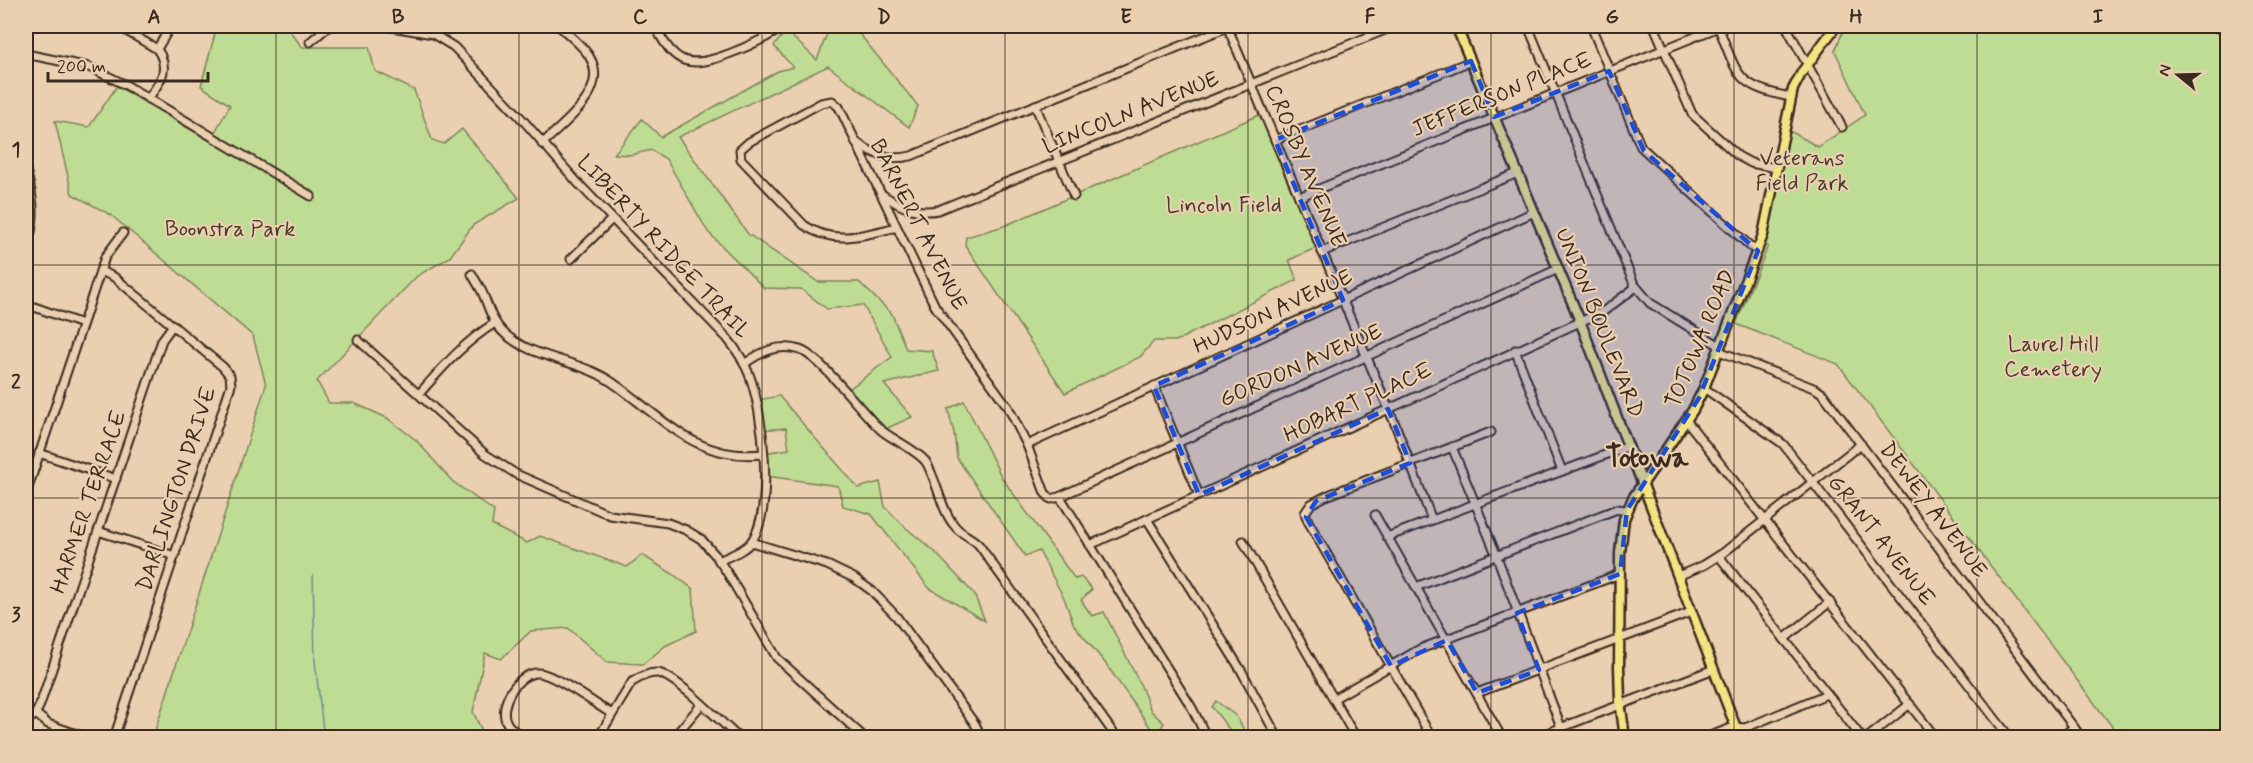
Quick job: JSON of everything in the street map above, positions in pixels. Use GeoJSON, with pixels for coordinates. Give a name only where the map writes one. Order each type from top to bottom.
{"type":"FeatureCollection","features":[{"type":"Feature","properties":{"kind":"main road","name":"UNION BOULEVARD"},"geometry":{"type":"LineString","coordinates":[[1456,26],[1580,321],[1740,738]]}},
{"type":"Feature","properties":{"kind":"main road","name":"TOTOWA ROAD"},"geometry":{"type":"LineString","coordinates":[[1624,738],[1620,705],[1619,640],[1622,527],[1627,510],[1632,498],[1686,420],[1704,388],[1758,250],[1767,218],[1790,97],[1807,64],[1836,26]]}},
{"type":"Feature","properties":{"kind":"street"},"geometry":{"type":"LineString","coordinates":[[117,26],[158,49],[164,60],[165,72],[148,99]]}},
{"type":"Feature","properties":{"kind":"street"},"geometry":{"type":"LineString","coordinates":[[158,49],[171,26]]}},
{"type":"Feature","properties":{"kind":"street"},"geometry":{"type":"LineString","coordinates":[[310,42],[329,26]]}},
{"type":"Feature","properties":{"kind":"street","name":"LIBERTY RIDGE TRAIL"},"geometry":{"type":"LineString","coordinates":[[387,26],[425,31],[447,41],[522,119],[542,144],[612,219],[727,338],[750,375],[758,411],[765,483],[764,503],[751,542]]}},
{"type":"Feature","properties":{"kind":"street"},"geometry":{"type":"LineString","coordinates":[[542,144],[585,103],[593,86],[594,68],[591,58],[559,26]]}},
{"type":"Feature","properties":{"kind":"street"},"geometry":{"type":"LineString","coordinates":[[655,26],[671,52],[680,58],[700,64],[741,49],[785,26]]}},
{"type":"Feature","properties":{"kind":"street"},"geometry":{"type":"LineString","coordinates":[[856,141],[879,155],[892,158],[904,157],[1229,26]]}},
{"type":"Feature","properties":{"kind":"street","name":"CROSBY AVENUE"},"geometry":{"type":"LineString","coordinates":[[1229,26],[1432,520]]}},
{"type":"Feature","properties":{"kind":"street","name":"LINCOLN AVENUE"},"geometry":{"type":"LineString","coordinates":[[881,194],[909,210],[923,212],[938,210],[1395,26]]}},
{"type":"Feature","properties":{"kind":"street"},"geometry":{"type":"LineString","coordinates":[[1528,26],[1635,287]]}},
{"type":"Feature","properties":{"kind":"street"},"geometry":{"type":"LineString","coordinates":[[1591,26],[1638,142],[1644,151],[1751,247],[1758,250]]}},
{"type":"Feature","properties":{"kind":"street"},"geometry":{"type":"LineString","coordinates":[[1654,26],[1689,109],[1697,120],[1738,156],[1751,163],[1776,168]]}},
{"type":"Feature","properties":{"kind":"street"},"geometry":{"type":"LineString","coordinates":[[1718,26],[1737,71],[1744,81],[1758,90],[1790,97]]}},
{"type":"Feature","properties":{"kind":"street","name":"JEFFERSON PLACE"},"geometry":{"type":"LineString","coordinates":[[1299,197],[1718,26]]}},
{"type":"Feature","properties":{"kind":"street"},"geometry":{"type":"LineString","coordinates":[[1786,26],[1842,127]]}},
{"type":"Feature","properties":{"kind":"street"},"geometry":{"type":"LineString","coordinates":[[26,54],[90,67],[311,196]]}},
{"type":"Feature","properties":{"kind":"street"},"geometry":{"type":"LineString","coordinates":[[1275,140],[1471,61]]}},
{"type":"Feature","properties":{"kind":"street","name":"BARNERT AVENUE"},"geometry":{"type":"LineString","coordinates":[[897,227],[839,238],[816,233],[804,225],[741,159],[741,150],[746,144],[817,105],[827,101],[836,104],[856,141],[935,306],[1008,406],[1027,445],[1045,493],[1051,499],[1059,497],[1192,708],[1207,738]]}},
{"type":"Feature","properties":{"kind":"street"},"geometry":{"type":"LineString","coordinates":[[1035,105],[1074,196]]}},
{"type":"Feature","properties":{"kind":"street"},"geometry":{"type":"LineString","coordinates":[[26,170],[33,197],[34,215],[26,252]]}},
{"type":"Feature","properties":{"kind":"street"},"geometry":{"type":"LineString","coordinates":[[1322,252],[1518,173]]}},
{"type":"Feature","properties":{"kind":"street","name":"HUDSON AVENUE"},"geometry":{"type":"LineString","coordinates":[[1027,445],[1534,212]]}},
{"type":"Feature","properties":{"kind":"street"},"geometry":{"type":"LineString","coordinates":[[571,259],[612,219]]}},
{"type":"Feature","properties":{"kind":"street"},"geometry":{"type":"LineString","coordinates":[[26,494],[107,252],[123,233]]}},
{"type":"Feature","properties":{"kind":"street","name":"GORDON AVENUE"},"geometry":{"type":"LineString","coordinates":[[1059,497],[1558,269]]}},
{"type":"Feature","properties":{"kind":"street","name":"DARLINGTON DRIVE"},"geometry":{"type":"LineString","coordinates":[[100,271],[114,277],[223,367],[230,376],[231,385],[114,738]]}},
{"type":"Feature","properties":{"kind":"street"},"geometry":{"type":"LineString","coordinates":[[472,274],[495,323],[502,332],[520,345],[597,373],[614,382],[680,435],[695,444],[736,455],[763,454]]}},
{"type":"Feature","properties":{"kind":"street","name":"HOBART PLACE"},"geometry":{"type":"LineString","coordinates":[[1090,545],[1604,310],[1635,287]]}},
{"type":"Feature","properties":{"kind":"street","name":"DEWEY AVENUE"},"geometry":{"type":"LineString","coordinates":[[1635,287],[1650,303],[1719,348],[1820,391],[2082,738]]}},
{"type":"Feature","properties":{"kind":"street"},"geometry":{"type":"LineString","coordinates":[[26,304],[82,324]]}},
{"type":"Feature","properties":{"kind":"street"},"geometry":{"type":"LineString","coordinates":[[419,394],[455,353],[478,333],[495,323]]}},
{"type":"Feature","properties":{"kind":"street","name":"HARMER TERRACE"},"geometry":{"type":"LineString","coordinates":[[36,714],[162,340],[173,325]]}},
{"type":"Feature","properties":{"kind":"street"},"geometry":{"type":"LineString","coordinates":[[357,340],[485,454],[502,466],[610,515],[668,523],[700,539],[719,561],[777,658],[865,738]]}},
{"type":"Feature","properties":{"kind":"street"},"geometry":{"type":"LineString","coordinates":[[744,364],[758,354],[781,347],[802,351],[811,356],[880,429],[922,458],[931,473],[951,522],[979,545],[1117,738]]}},
{"type":"Feature","properties":{"kind":"street"},"geometry":{"type":"LineString","coordinates":[[1515,350],[1562,471]]}},
{"type":"Feature","properties":{"kind":"street"},"geometry":{"type":"LineString","coordinates":[[1154,386],[1199,495]]}},
{"type":"Feature","properties":{"kind":"street","name":"GRANT AVENUE"},"geometry":{"type":"LineString","coordinates":[[1704,388],[1779,439],[2010,738]]}},
{"type":"Feature","properties":{"kind":"street"},"geometry":{"type":"LineString","coordinates":[[1686,420],[1936,738]]}},
{"type":"Feature","properties":{"kind":"street"},"geometry":{"type":"LineString","coordinates":[[1432,738],[1305,513],[1316,501],[1491,432]]}},
{"type":"Feature","properties":{"kind":"street"},"geometry":{"type":"LineString","coordinates":[[1678,576],[1719,556],[1861,444]]}},
{"type":"Feature","properties":{"kind":"street"},"geometry":{"type":"LineString","coordinates":[[1387,537],[1629,446]]}},
{"type":"Feature","properties":{"kind":"street"},"geometry":{"type":"LineString","coordinates":[[1452,447],[1565,738]]}},
{"type":"Feature","properties":{"kind":"street"},"geometry":{"type":"LineString","coordinates":[[39,453],[116,479]]}},
{"type":"Feature","properties":{"kind":"street"},"geometry":{"type":"LineString","coordinates":[[1416,586],[1617,509],[1627,510]]}},
{"type":"Feature","properties":{"kind":"street"},"geometry":{"type":"LineString","coordinates":[[1375,515],[1502,738]]}},
{"type":"Feature","properties":{"kind":"street"},"geometry":{"type":"LineString","coordinates":[[1147,519],[1241,670],[1278,738]]}},
{"type":"Feature","properties":{"kind":"street"},"geometry":{"type":"LineString","coordinates":[[98,531],[175,556]]}},
{"type":"Feature","properties":{"kind":"street"},"geometry":{"type":"LineString","coordinates":[[1243,541],[1356,738]]}},
{"type":"Feature","properties":{"kind":"street"},"geometry":{"type":"LineString","coordinates":[[719,561],[751,542],[827,565],[854,578],[872,591],[896,616],[975,724],[982,738]]}},
{"type":"Feature","properties":{"kind":"street"},"geometry":{"type":"LineString","coordinates":[[1719,556],[1862,738]]}},
{"type":"Feature","properties":{"kind":"street"},"geometry":{"type":"LineString","coordinates":[[1333,699],[1420,649],[1620,574]]}},
{"type":"Feature","properties":{"kind":"street"},"geometry":{"type":"LineString","coordinates":[[1784,639],[1830,603]]}},
{"type":"Feature","properties":{"kind":"street"},"geometry":{"type":"LineString","coordinates":[[1477,693],[1691,612]]}},
{"type":"Feature","properties":{"kind":"street"},"geometry":{"type":"LineString","coordinates":[[1534,738],[1714,669]]}},
{"type":"Feature","properties":{"kind":"street"},"geometry":{"type":"LineString","coordinates":[[525,738],[509,726],[504,710],[519,680],[532,673],[547,675],[612,714]]}},
{"type":"Feature","properties":{"kind":"street"},"geometry":{"type":"LineString","coordinates":[[598,738],[632,682],[639,677],[657,673],[672,679],[739,738]]}},
{"type":"Feature","properties":{"kind":"street"},"geometry":{"type":"LineString","coordinates":[[1705,738],[1736,727],[1745,728],[1827,694]]}},
{"type":"Feature","properties":{"kind":"street"},"geometry":{"type":"LineString","coordinates":[[1867,738],[1910,704]]}},
{"type":"Feature","properties":{"kind":"street"},"geometry":{"type":"LineString","coordinates":[[673,738],[701,705]]}},
{"type":"Feature","properties":{"kind":"street"},"geometry":{"type":"LineString","coordinates":[[26,721],[36,714],[48,724],[87,738]]}},
{"type":"Feature","properties":{"kind":"street"},"geometry":{"type":"LineString","coordinates":[[2060,738],[2074,727]]}},
{"type":"Feature","properties":{"kind":"highlighted area"},"geometry":{"type":"Polygon","coordinates":[[[1471,61],[1494,117],[1609,71],[1644,151],[1758,251],[1699,398],[1627,510],[1620,574],[1517,613],[1539,670],[1477,693],[1447,640],[1391,666],[1306,517],[1316,501],[1410,463],[1388,409],[1199,495],[1154,386],[1343,300],[1275,140],[1471,61]]]}},
{"type":"Feature","properties":{"kind":"green space","name":"Boonstra Park"},"geometry":{"type":"Polygon","coordinates":[[[217,26],[286,26],[302,47],[369,47],[375,71],[414,90],[432,140],[444,144],[462,129],[519,198],[473,225],[450,257],[417,276],[317,381],[329,403],[354,403],[387,418],[416,440],[452,481],[494,511],[492,525],[527,543],[540,536],[627,567],[642,555],[673,574],[693,589],[696,631],[665,646],[643,664],[607,662],[568,628],[531,631],[501,659],[485,653],[473,712],[485,737],[153,737],[266,385],[253,336],[111,215],[72,194],[55,121],[89,127],[117,86],[210,141],[230,105],[201,86],[217,26]]]}},
{"type":"Feature","properties":{"kind":"green space"},"geometry":{"type":"Polygon","coordinates":[[[830,26],[853,26],[918,106],[909,127],[828,66],[678,137],[748,234],[818,282],[859,282],[892,314],[906,349],[932,351],[939,371],[884,384],[912,417],[883,430],[849,389],[892,357],[863,305],[827,309],[801,289],[764,288],[708,232],[666,159],[651,150],[631,155],[614,154],[642,119],[661,137],[778,71],[793,67],[774,46],[786,31],[817,60],[830,26]]]}},
{"type":"Feature","properties":{"kind":"green space","name":"Laurel Hill Cemetery"},"geometry":{"type":"Polygon","coordinates":[[[1845,26],[2190,26],[2227,36],[2227,737],[2120,737],[1838,364],[1736,324],[1768,246],[1763,244],[1785,131],[1794,133],[1818,147],[1865,115],[1835,51],[1845,26]]]}},
{"type":"Feature","properties":{"kind":"green space","name":"Lincoln Field"},"geometry":{"type":"Polygon","coordinates":[[[1266,112],[1320,246],[1289,260],[1297,280],[1176,341],[1154,341],[1140,357],[1065,393],[965,245],[966,237],[1004,226],[1266,112]]]}},
{"type":"Feature","properties":{"kind":"green space"},"geometry":{"type":"Polygon","coordinates":[[[779,396],[858,488],[880,482],[885,507],[935,552],[974,594],[985,621],[929,588],[871,514],[843,506],[838,486],[766,476],[763,453],[789,449],[786,428],[760,430],[758,400],[779,396]]]}},
{"type":"Feature","properties":{"kind":"green space"},"geometry":{"type":"Polygon","coordinates":[[[964,401],[1002,478],[1075,579],[1081,577],[1092,589],[1081,600],[1092,616],[1104,612],[1151,711],[1164,723],[1160,729],[1165,737],[1148,737],[1150,727],[1106,664],[1074,625],[1064,598],[1039,551],[1025,556],[957,458],[948,409],[964,401]]]}},
{"type":"Feature","properties":{"kind":"green space"},"geometry":{"type":"Polygon","coordinates":[[[1216,701],[1236,716],[1248,737],[1235,737],[1212,707],[1216,701]]]}},
{"type":"Feature","properties":{"kind":"waterway"},"geometry":{"type":"LineString","coordinates":[[313,575],[315,661],[324,738]]}},
{"type":"Feature","properties":{"kind":"district","name":"Totowa"},"geometry":{"type":"Point","coordinates":[1647,458]}},
{"type":"Feature","properties":{"kind":"park label","name":"Veterans Field Park"},"geometry":{"type":"Point","coordinates":[1802,172]}}]}
